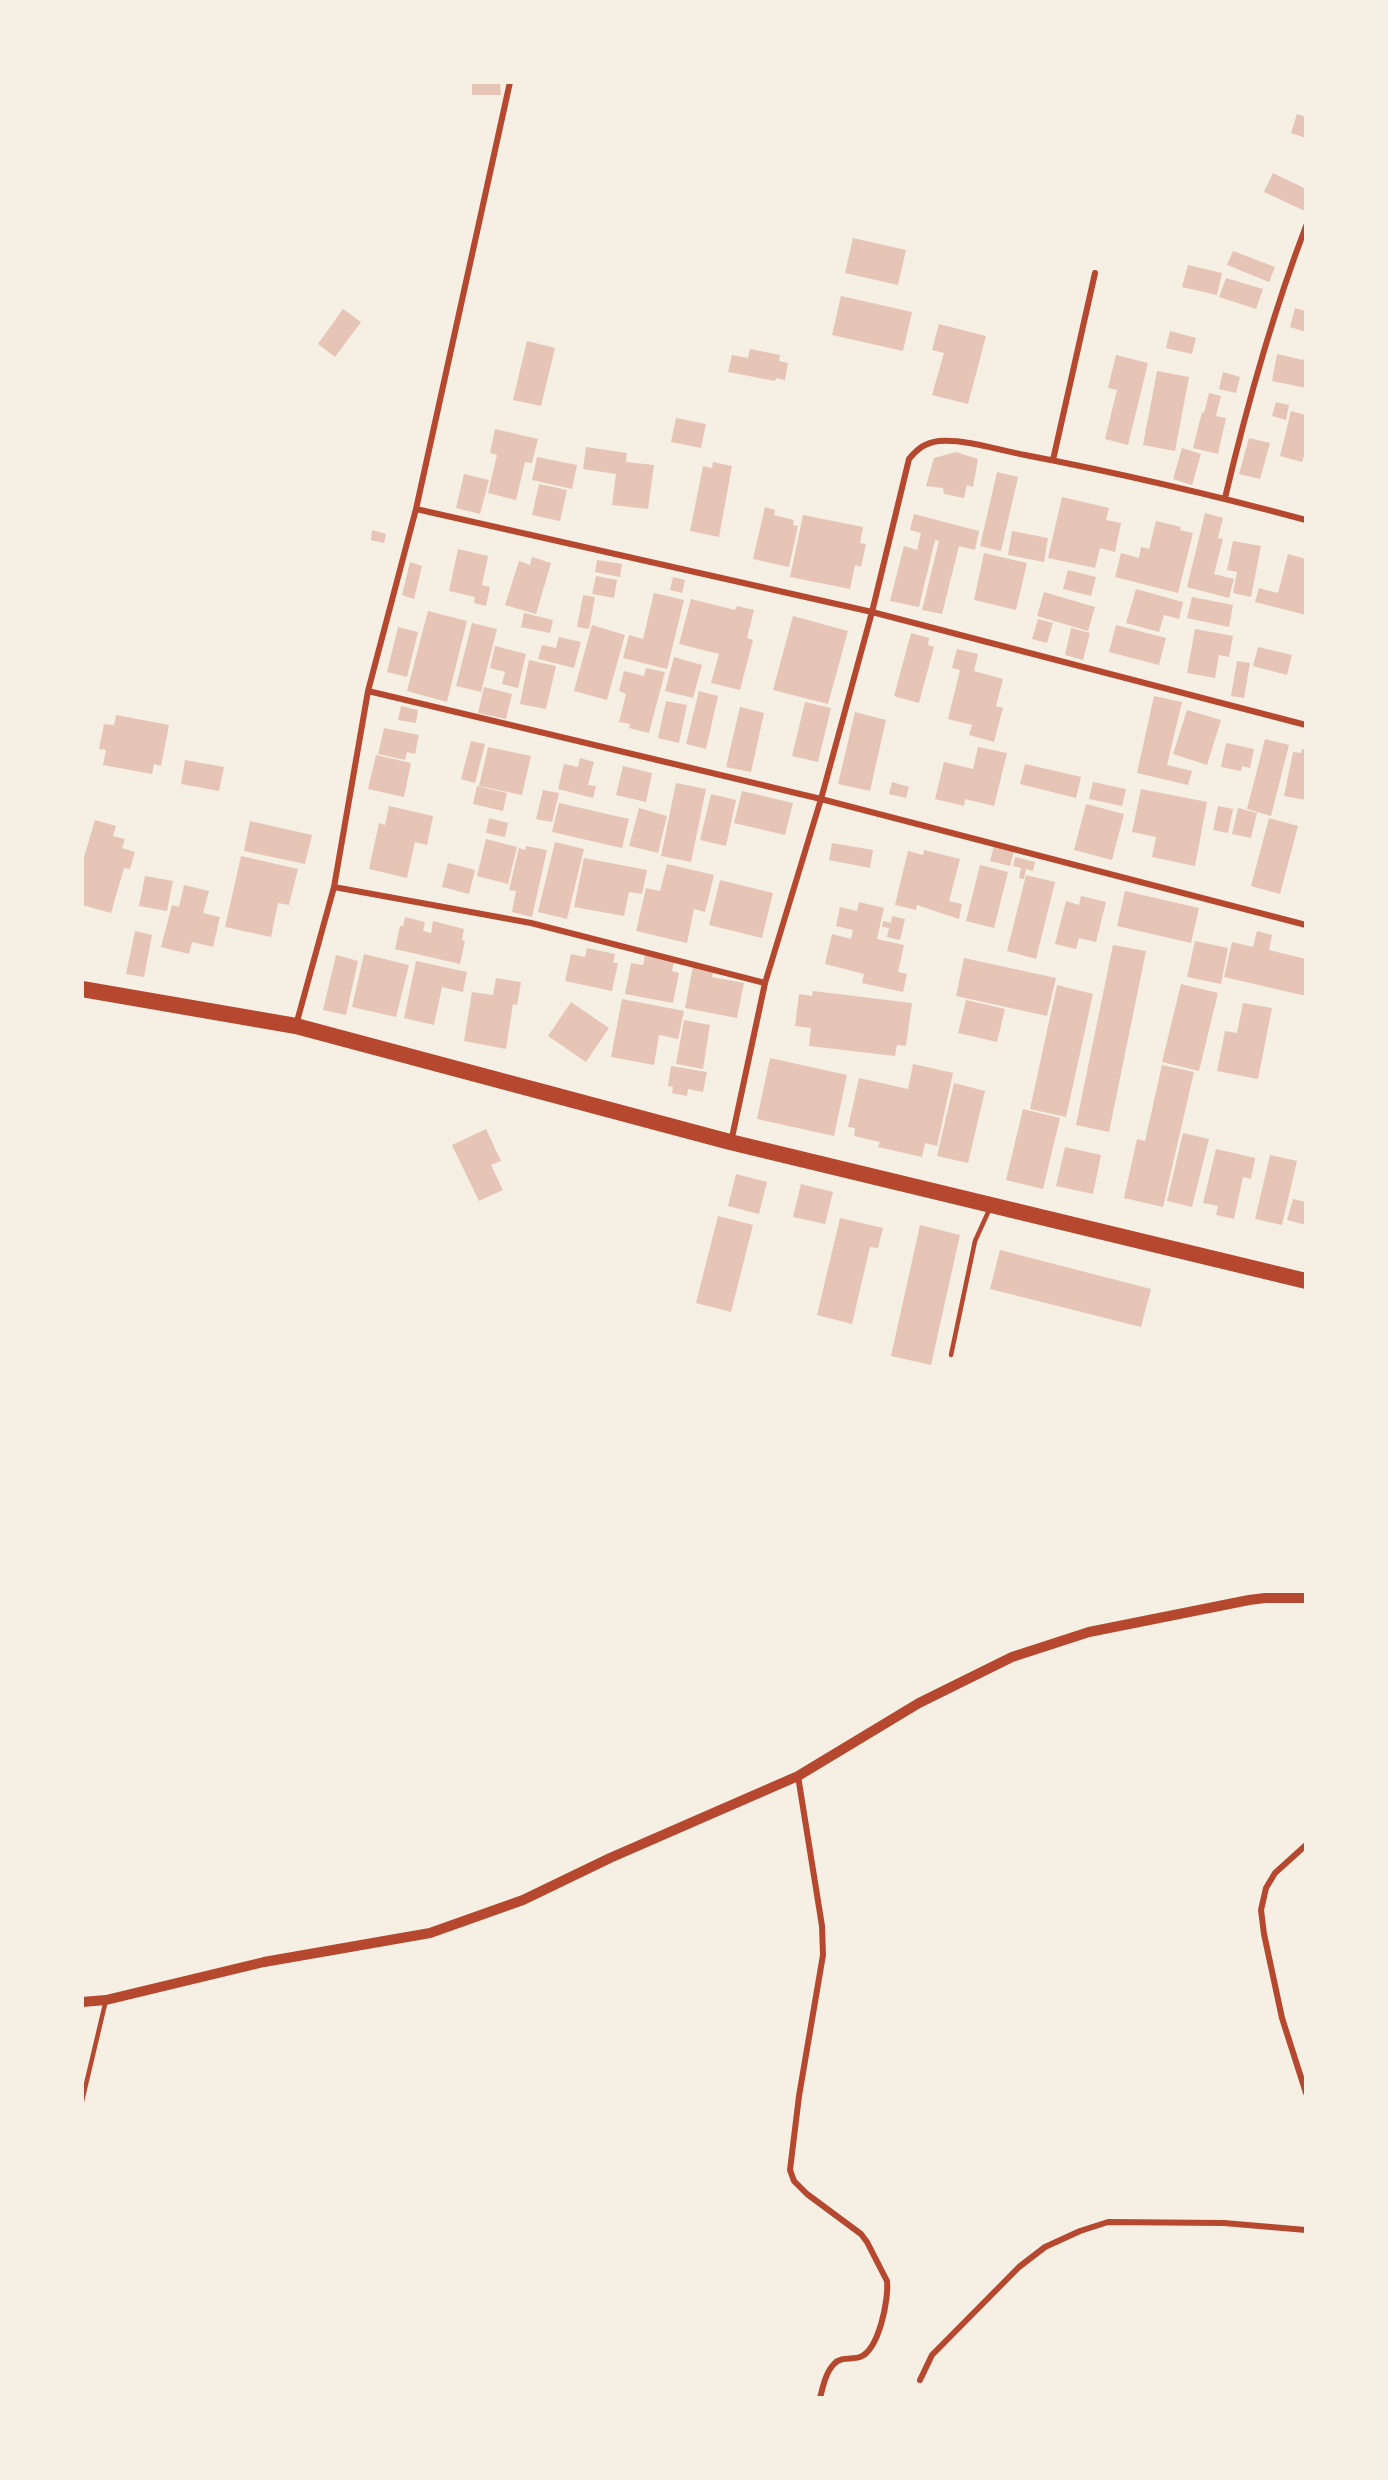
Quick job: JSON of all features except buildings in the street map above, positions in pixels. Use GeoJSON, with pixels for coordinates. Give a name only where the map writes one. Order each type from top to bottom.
{"type":"FeatureCollection","features":[{"type":"Feature","properties":{"kind":"highway"},"geometry":{"type":"LineString","coordinates":[[82,989],[296,1026],[730,1142],[1305,1281]]}},
{"type":"Feature","properties":{"kind":"street"},"geometry":{"type":"LineString","coordinates":[[296,1026],[334,887],[368,691],[416,509],[510,82]]}},
{"type":"Feature","properties":{"kind":"street"},"geometry":{"type":"LineString","coordinates":[[1225,498],[1247,405],[1283,287],[1305,226]]}},
{"type":"Feature","properties":{"kind":"street"},"geometry":{"type":"LineString","coordinates":[[1053,460],[1095,273]]}},
{"type":"Feature","properties":{"kind":"street"},"geometry":{"type":"LineString","coordinates":[[730,1142],[765,983],[821,799],[872,612],[909,459],[919,446],[939,441],[958,442],[1053,460],[1225,498],[1305,520]]}},
{"type":"Feature","properties":{"kind":"street"},"geometry":{"type":"LineString","coordinates":[[416,509],[872,612],[1305,725]]}},
{"type":"Feature","properties":{"kind":"street"},"geometry":{"type":"LineString","coordinates":[[368,691],[821,799],[1305,925]]}},
{"type":"Feature","properties":{"kind":"street"},"geometry":{"type":"LineString","coordinates":[[334,887],[531,922],[765,983]]}},
{"type":"Feature","properties":{"kind":"street"},"geometry":{"type":"LineString","coordinates":[[82,2002],[106,2000],[264,1962],[430,1933],[523,1900],[610,1858],[798,1776],[919,1703],[1012,1657],[1089,1632],[1257,1599],[1305,1598]]}},
{"type":"Feature","properties":{"kind":"street"},"geometry":{"type":"LineString","coordinates":[[798,1776],[822,1926],[823,1955],[798,2107],[790,2162],[791,2175],[807,2194],[861,2234],[887,2281],[888,2288],[882,2320],[872,2347],[860,2357],[840,2359],[833,2364],[820,2397]]}},
{"type":"Feature","properties":{"kind":"street"},"geometry":{"type":"LineString","coordinates":[[1305,1845],[1275,1873],[1266,1888],[1261,1910],[1264,1935],[1282,2018],[1305,2093]]}},
{"type":"Feature","properties":{"kind":"street"},"geometry":{"type":"LineString","coordinates":[[920,2380],[932,2355],[1019,2267],[1045,2247],[1080,2230],[1108,2222],[1224,2223],[1305,2230]]}},
{"type":"Feature","properties":{"kind":"lane"},"geometry":{"type":"LineString","coordinates":[[951,1355],[975,1241],[991,1204]]}},
{"type":"Feature","properties":{"kind":"lane"},"geometry":{"type":"LineString","coordinates":[[82,2101],[106,2000]]}}]}
